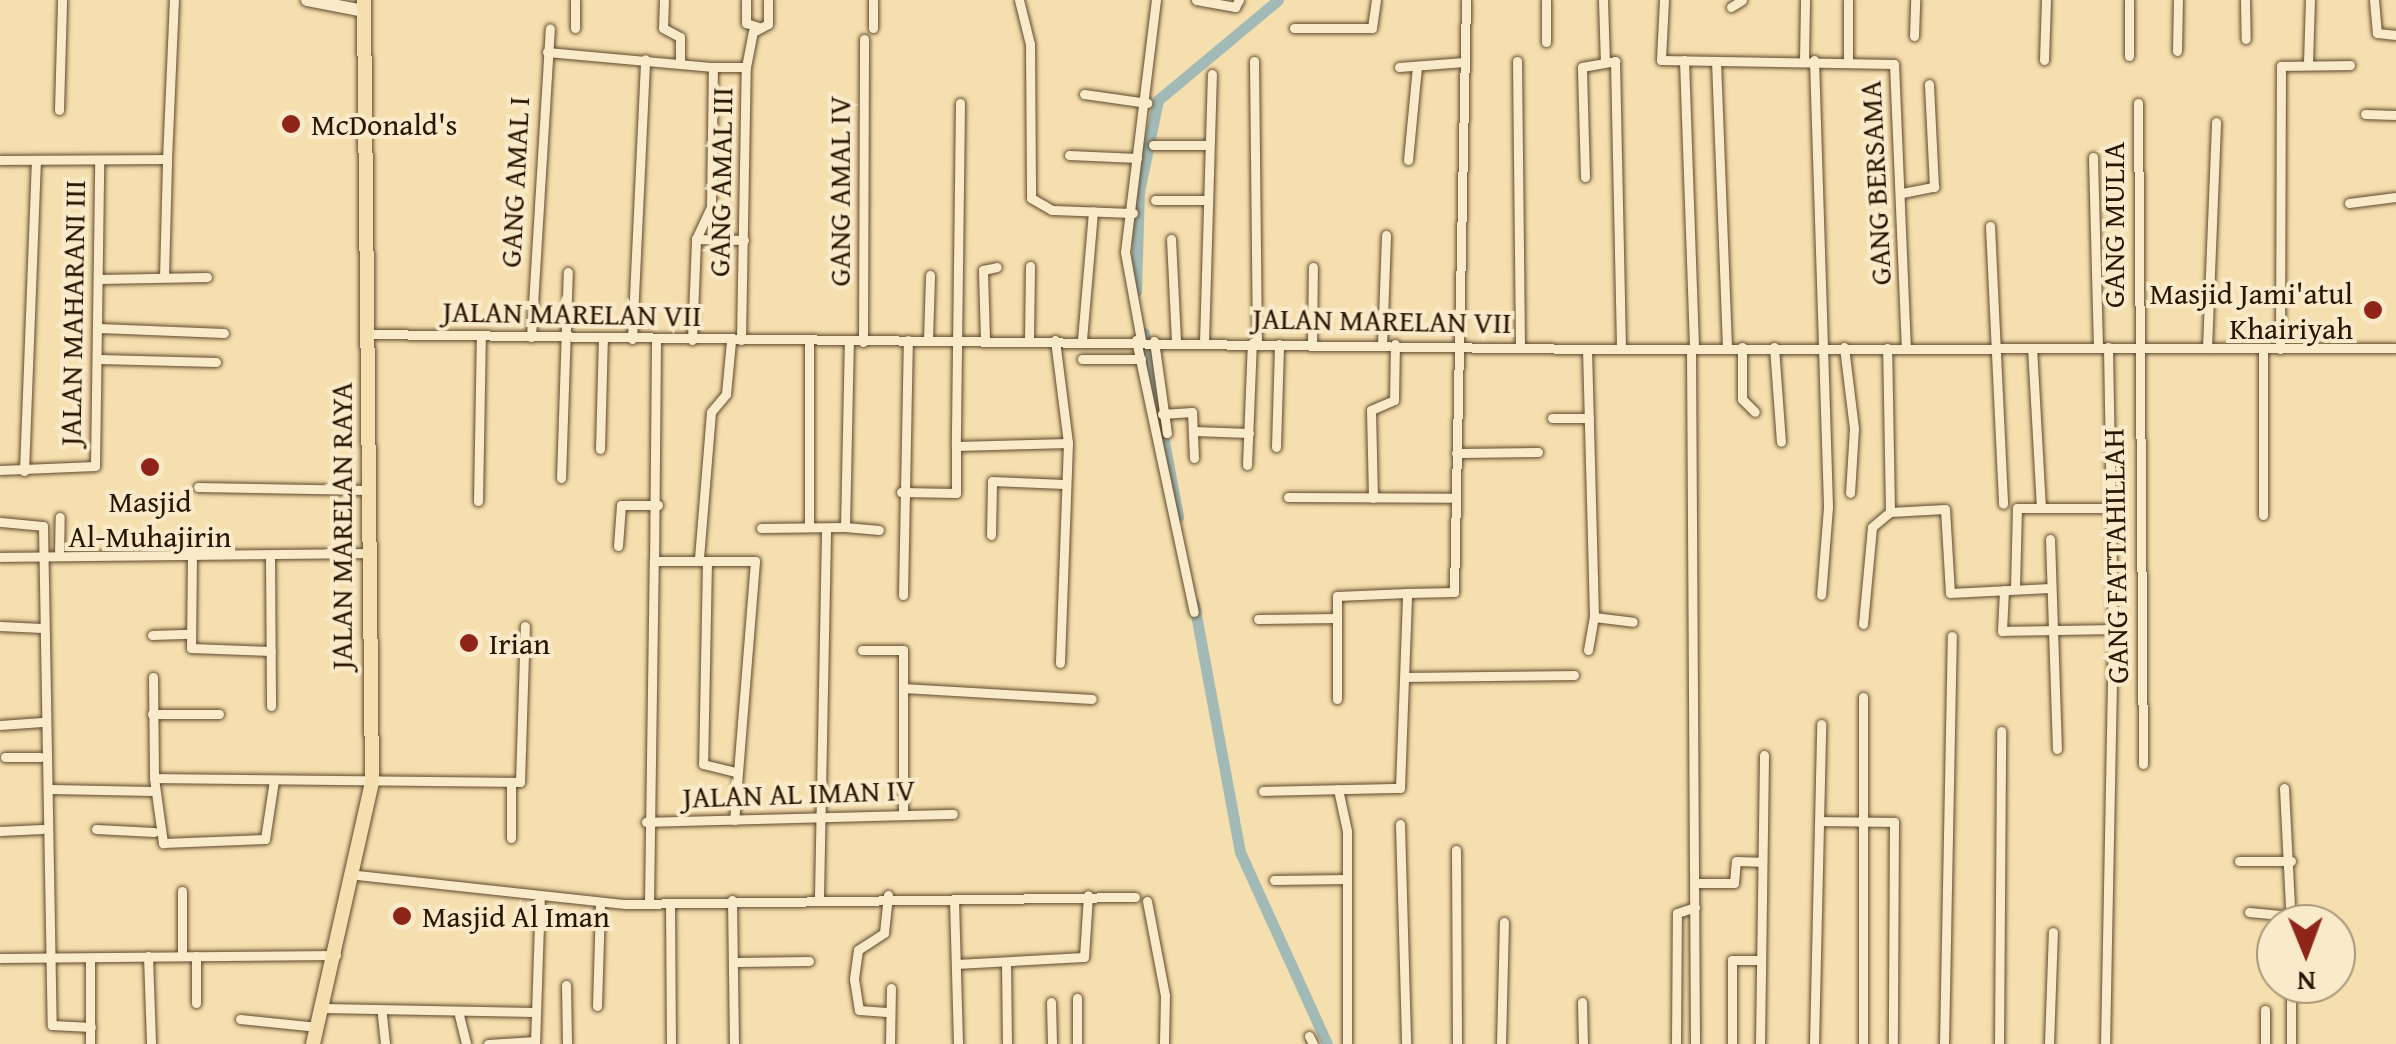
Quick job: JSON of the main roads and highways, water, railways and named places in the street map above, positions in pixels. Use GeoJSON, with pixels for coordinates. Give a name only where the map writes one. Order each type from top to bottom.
{"type":"FeatureCollection","features":[{"type":"Feature","properties":{"kind":"main road"},"geometry":{"type":"LineString","coordinates":[[307,0],[364,5]]}},
{"type":"Feature","properties":{"kind":"main road","name":"JALAN MARELAN RAYA"},"geometry":{"type":"LineString","coordinates":[[313,1044],[357,875],[372,783],[364,5]]}},
{"type":"Feature","properties":{"kind":"waterway"},"geometry":{"type":"LineString","coordinates":[[1136,291],[1139,192],[1158,100],[1278,0]]}},
{"type":"Feature","properties":{"kind":"waterway"},"geometry":{"type":"LineString","coordinates":[[1144,333],[1178,517]]}},
{"type":"Feature","properties":{"kind":"waterway"},"geometry":{"type":"LineString","coordinates":[[1194,604],[1240,852],[1327,1044]]}},
{"type":"Feature","properties":{"kind":"place","name":"McDonald's"},"geometry":{"type":"Point","coordinates":[291,124]}},
{"type":"Feature","properties":{"kind":"place","name":"Masjid Jami'atul Khairiyah"},"geometry":{"type":"Point","coordinates":[2373,310]}},
{"type":"Feature","properties":{"kind":"place","name":"Masjid Al-Muhajirin"},"geometry":{"type":"Point","coordinates":[150,467]}},
{"type":"Feature","properties":{"kind":"place","name":"Irian"},"geometry":{"type":"Point","coordinates":[469,643]}},
{"type":"Feature","properties":{"kind":"place","name":"Masjid Al Iman"},"geometry":{"type":"Point","coordinates":[402,916]}}]}
